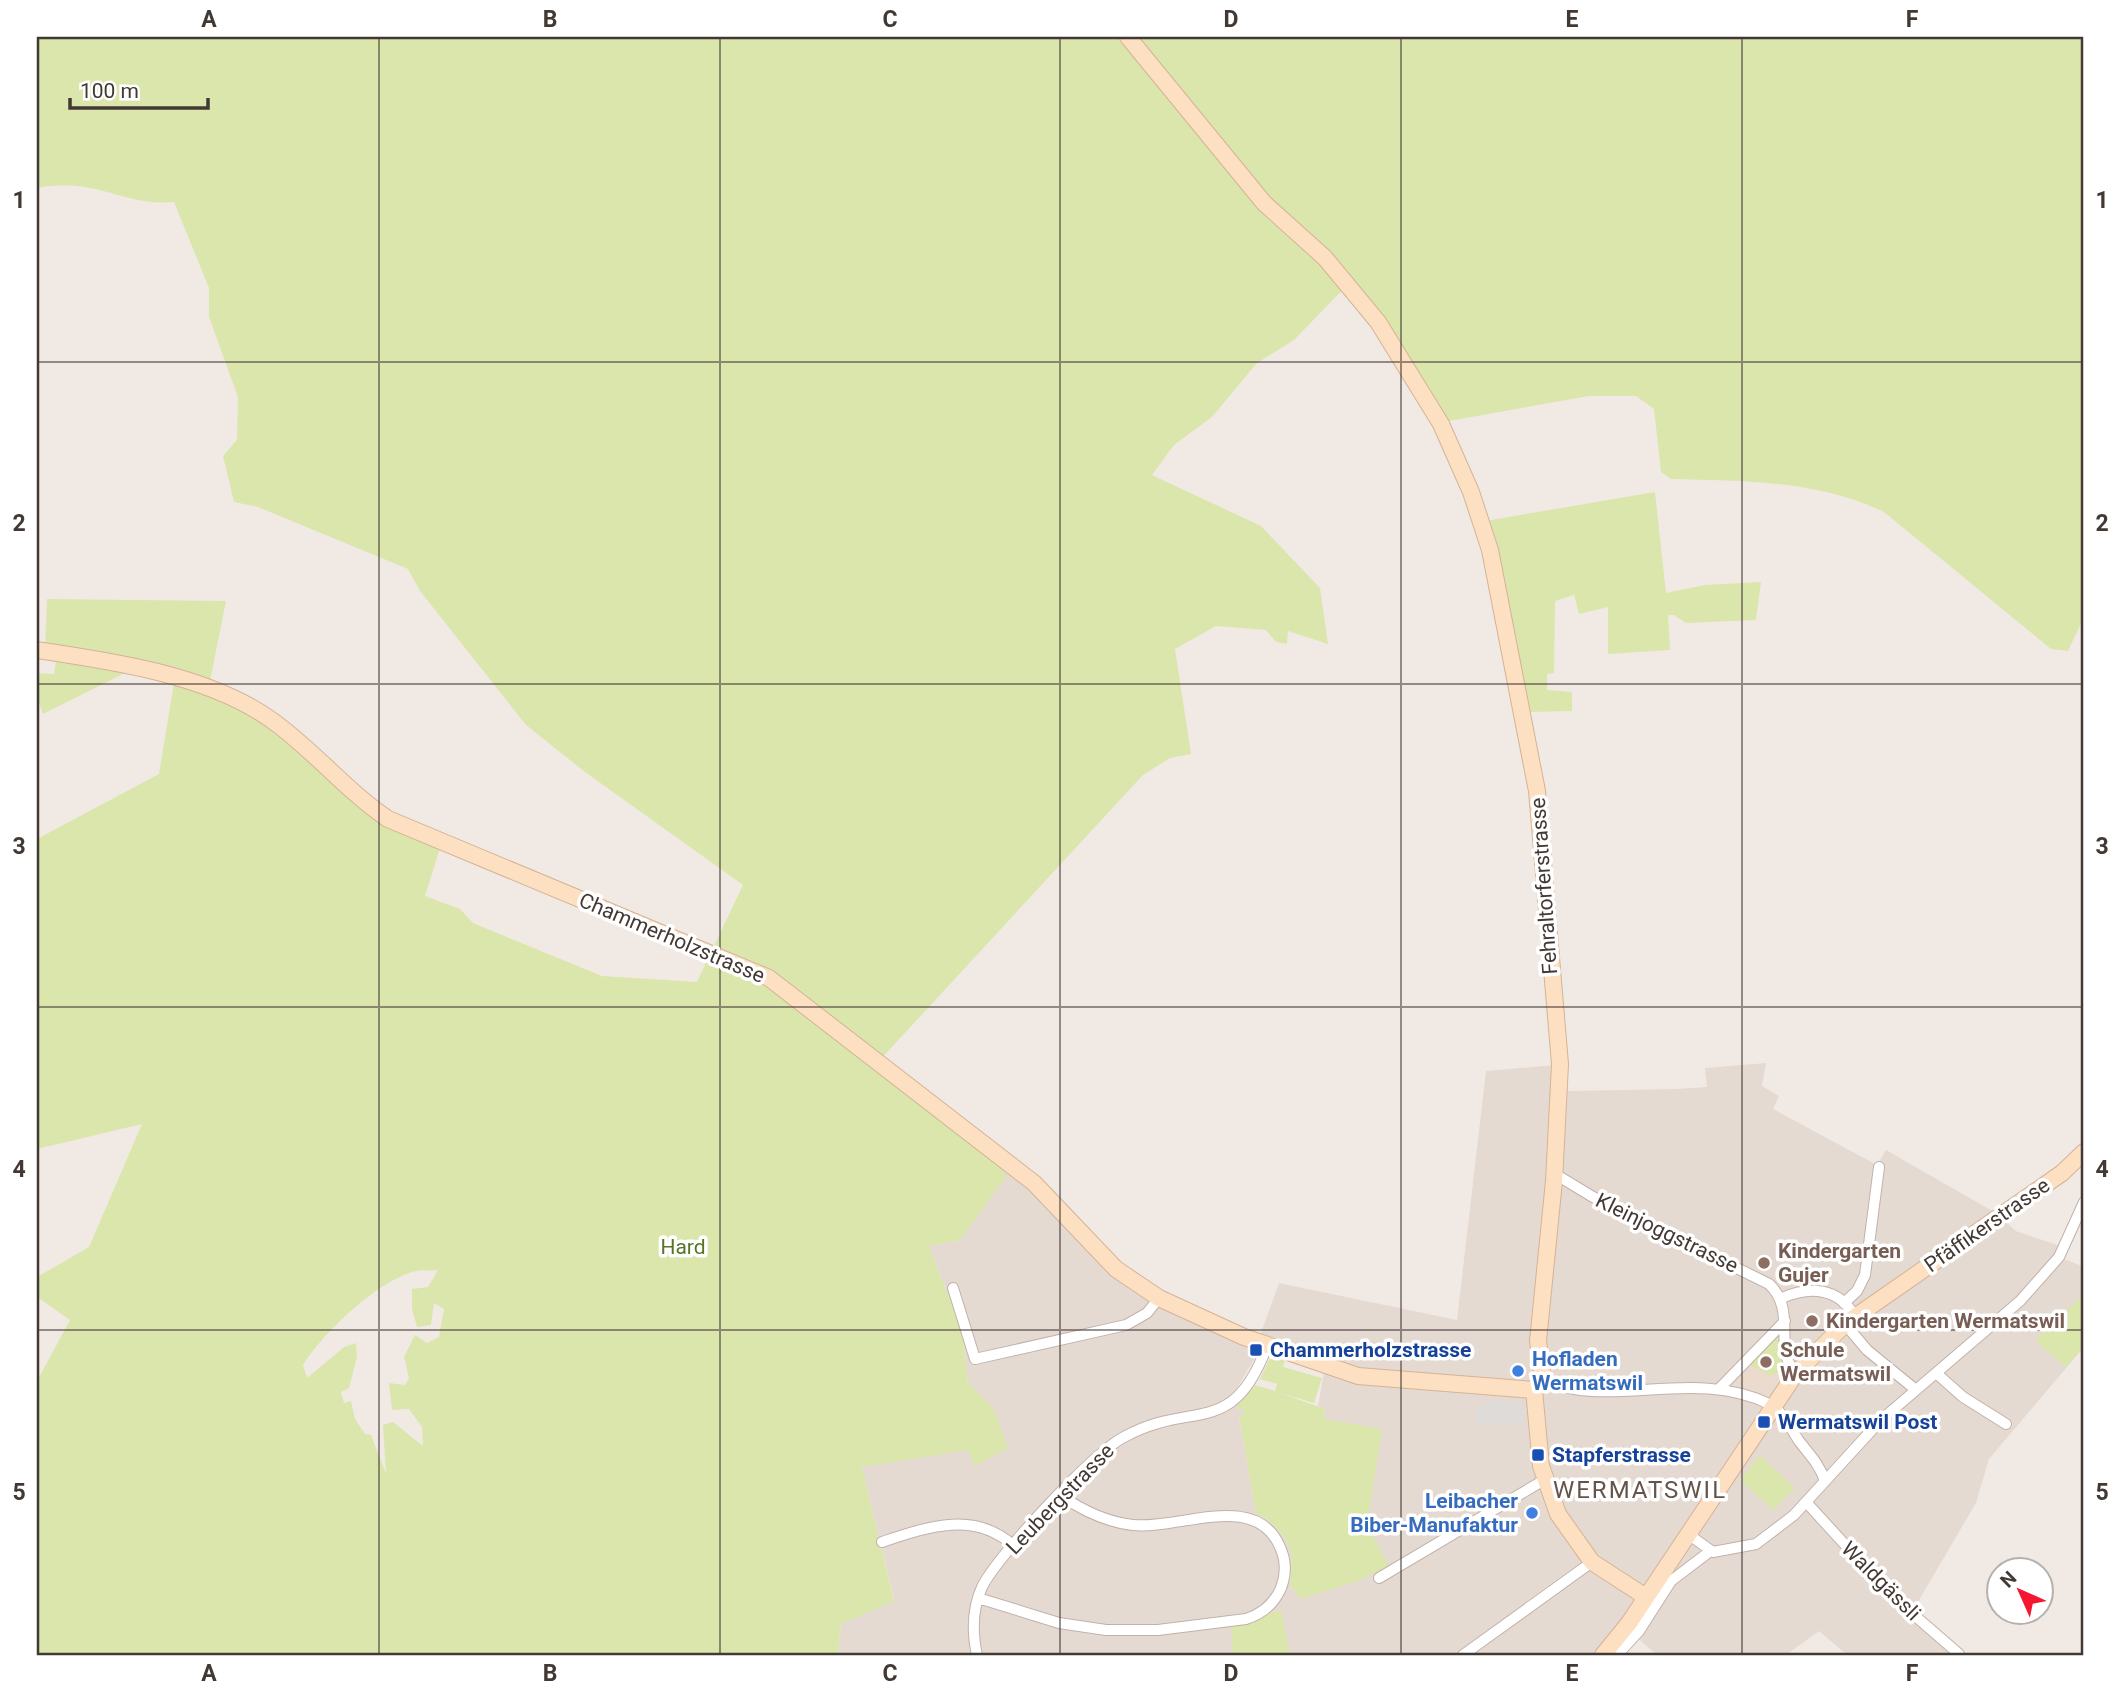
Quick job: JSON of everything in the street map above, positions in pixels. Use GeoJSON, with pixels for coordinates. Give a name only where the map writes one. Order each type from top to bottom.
{"type":"FeatureCollection","features":[{"type":"Feature","properties":{"kind":"street","name":"Fehraltorferstrasse"},"geometry":{"type":"LineString","coordinates":[[1128,37],[1264,203],[1325,258],[1378,322],[1441,424],[1471,492],[1490,550],[1540,811],[1560,1065],[1555,1174],[1538,1341],[1538,1455],[1544,1480],[1558,1514],[1592,1562],[1646,1597]]}},
{"type":"Feature","properties":{"kind":"street","name":"Chammerholzstrasse"},"geometry":{"type":"LineString","coordinates":[[37,650],[175,677],[232,696],[288,732],[361,800],[388,819],[769,978],[1034,1183],[1116,1269],[1159,1298],[1267,1346],[1359,1376],[1598,1389],[1720,1388],[1774,1408]]}},
{"type":"Feature","properties":{"kind":"street","name":"Pfäffikerstrasse"},"geometry":{"type":"LineString","coordinates":[[1603,1655],[1629,1623],[1796,1373],[1850,1321],[2062,1173],[2084,1152]]}},
{"type":"Feature","properties":{"kind":"street"},"geometry":{"type":"LineString","coordinates":[[1844,1303],[1857,1291],[1866,1275],[1879,1167]]}},
{"type":"Feature","properties":{"kind":"street","name":"Kleinjoggstrasse"},"geometry":{"type":"LineString","coordinates":[[1555,1174],[1593,1197],[1769,1284],[1782,1298]]}},
{"type":"Feature","properties":{"kind":"street"},"geometry":{"type":"LineString","coordinates":[[1617,1655],[1639,1631],[1671,1581],[1709,1552],[1744,1548],[1763,1541],[1806,1502],[1881,1420],[2020,1301],[2059,1256],[2084,1202]]}},
{"type":"Feature","properties":{"kind":"street"},"geometry":{"type":"LineString","coordinates":[[953,1287],[969,1330],[975,1359],[1126,1325],[1147,1313],[1159,1298]]}},
{"type":"Feature","properties":{"kind":"street"},"geometry":{"type":"LineString","coordinates":[[1796,1373],[1789,1366],[1782,1298],[1811,1289],[1844,1303],[1850,1321],[1867,1350],[1916,1390]]}},
{"type":"Feature","properties":{"kind":"street"},"geometry":{"type":"LineString","coordinates":[[1720,1388],[1784,1321]]}},
{"type":"Feature","properties":{"kind":"street"},"geometry":{"type":"LineString","coordinates":[[1773,1330],[1786,1340]]}},
{"type":"Feature","properties":{"kind":"street","name":"Leubergstrasse"},"geometry":{"type":"LineString","coordinates":[[977,1655],[974,1623],[978,1598],[989,1576],[1060,1495],[1097,1456],[1124,1437],[1152,1425],[1210,1412],[1235,1401],[1253,1380],[1267,1346]]}},
{"type":"Feature","properties":{"kind":"street"},"geometry":{"type":"LineString","coordinates":[[1936,1373],[1963,1397],[2006,1424]]}},
{"type":"Feature","properties":{"kind":"street"},"geometry":{"type":"LineString","coordinates":[[1774,1408],[1817,1463],[1825,1480]]}},
{"type":"Feature","properties":{"kind":"street"},"geometry":{"type":"LineString","coordinates":[[1817,1463],[1840,1464]]}},
{"type":"Feature","properties":{"kind":"street"},"geometry":{"type":"LineString","coordinates":[[1379,1578],[1544,1480]]}},
{"type":"Feature","properties":{"kind":"street"},"geometry":{"type":"LineString","coordinates":[[978,1598],[1059,1623],[1124,1631],[1246,1619],[1261,1613],[1280,1591],[1285,1571],[1282,1552],[1273,1534],[1255,1520],[1230,1516],[1133,1525],[1091,1514],[1060,1495]]}},
{"type":"Feature","properties":{"kind":"street","name":"Waldgässli"},"geometry":{"type":"LineString","coordinates":[[1806,1502],[1891,1595],[1959,1654]]}},
{"type":"Feature","properties":{"kind":"street"},"geometry":{"type":"LineString","coordinates":[[882,1542],[936,1525],[956,1524],[984,1528],[1014,1546]]}},
{"type":"Feature","properties":{"kind":"street"},"geometry":{"type":"LineString","coordinates":[[1688,1534],[1709,1552]]}},
{"type":"Feature","properties":{"kind":"street"},"geometry":{"type":"LineString","coordinates":[[1463,1655],[1592,1562]]}},
{"type":"Feature","properties":{"kind":"shaded area"},"geometry":{"type":"Polygon","coordinates":[[[1766,1063],[1762,1086],[1779,1096],[1773,1109],[1877,1165],[1886,1150],[1996,1213],[2016,1231],[2063,1247],[2059,1257],[2084,1267],[2084,1347],[1989,1459],[1976,1503],[1912,1612],[1960,1655],[1847,1655],[1819,1631],[1786,1655],[1657,1655],[1635,1636],[1617,1655],[838,1655],[841,1624],[894,1600],[862,1467],[968,1449],[994,1409],[968,1384],[963,1334],[929,1246],[960,1240],[981,1210],[1002,1167],[1021,1179],[1108,1267],[1254,1349],[1255,1358],[1235,1391],[1238,1410],[1244,1409],[1244,1414],[1239,1416],[1256,1513],[1267,1519],[1285,1538],[1292,1557],[1290,1585],[1301,1599],[1382,1569],[1367,1525],[1381,1429],[1323,1419],[1325,1409],[1318,1406],[1326,1361],[1259,1338],[1279,1283],[1457,1320],[1486,1071],[1556,1065],[1564,1087],[1569,1091],[1676,1089],[1707,1087],[1705,1068],[1766,1063]]]}},
{"type":"Feature","properties":{"kind":"shaded area","name":"Schule Wermatswil"},"geometry":{"type":"Polygon","coordinates":[[[1773,1333],[1783,1347],[1786,1376],[1771,1398],[1747,1393],[1730,1385],[1729,1382],[1773,1333]]]}},
{"type":"Feature","properties":{"kind":"shaded area"},"geometry":{"type":"Polygon","coordinates":[[[1485,1401],[1524,1403],[1523,1425],[1476,1423],[1477,1407],[1484,1407],[1485,1401]]]}},
{"type":"Feature","properties":{"kind":"green space","name":"Hard"},"geometry":{"type":"Polygon","coordinates":[[[37,37],[2084,37],[2084,617],[2068,651],[2051,649],[1884,512],[1859,501],[1806,488],[1752,482],[1671,479],[1661,472],[1654,409],[1636,396],[1589,396],[1449,421],[1442,419],[1352,280],[1294,340],[1257,363],[1212,417],[1174,445],[1152,475],[1261,526],[1320,588],[1328,644],[1288,631],[1287,644],[1276,642],[1266,630],[1216,626],[1175,649],[1191,754],[1170,758],[1143,775],[879,1061],[996,1154],[1006,1177],[960,1240],[929,1246],[963,1334],[968,1383],[994,1409],[1008,1448],[975,1466],[968,1450],[862,1467],[894,1601],[841,1624],[838,1655],[37,1655],[37,1381],[70,1320],[37,1297],[37,1277],[89,1247],[142,1124],[37,1149],[37,839],[159,774],[175,677],[133,669],[43,714],[37,698],[37,673],[54,674],[57,654],[45,651],[47,599],[226,601],[209,686],[232,696],[349,789],[442,842],[425,896],[460,909],[473,923],[602,976],[697,982],[743,885],[585,772],[526,725],[420,591],[408,569],[258,507],[234,502],[223,456],[237,440],[238,397],[209,317],[209,288],[174,202],[140,200],[76,186],[37,188],[37,37]],[[438,1270],[416,1271],[385,1285],[338,1323],[303,1365],[307,1378],[344,1347],[356,1343],[357,1357],[349,1388],[341,1392],[344,1403],[351,1401],[355,1419],[365,1434],[371,1435],[386,1474],[383,1425],[393,1422],[423,1446],[422,1427],[409,1409],[392,1410],[389,1383],[405,1385],[409,1378],[404,1357],[415,1335],[427,1343],[439,1337],[444,1309],[434,1303],[431,1325],[417,1327],[412,1309],[412,1289],[428,1287],[438,1270]]]}},
{"type":"Feature","properties":{"kind":"green space"},"geometry":{"type":"Polygon","coordinates":[[[1655,492],[1666,593],[1705,585],[1761,582],[1756,620],[1686,623],[1674,615],[1668,615],[1670,650],[1608,654],[1608,607],[1579,614],[1574,595],[1555,601],[1554,673],[1547,674],[1547,690],[1572,692],[1572,711],[1528,712],[1485,521],[1655,492]]]}},
{"type":"Feature","properties":{"kind":"green space"},"geometry":{"type":"Polygon","coordinates":[[[2084,1294],[2084,1347],[2066,1367],[2035,1340],[2084,1294]]]}},
{"type":"Feature","properties":{"kind":"green space"},"geometry":{"type":"Polygon","coordinates":[[[1776,1336],[1781,1348],[1782,1367],[1776,1374],[1770,1375],[1747,1364],[1776,1336]]]}},
{"type":"Feature","properties":{"kind":"green space"},"geometry":{"type":"Polygon","coordinates":[[[1274,1357],[1285,1360],[1283,1367],[1322,1378],[1314,1403],[1280,1393],[1325,1409],[1324,1419],[1382,1429],[1367,1525],[1389,1566],[1358,1581],[1301,1599],[1290,1585],[1292,1557],[1285,1538],[1267,1519],[1256,1514],[1239,1415],[1244,1414],[1244,1409],[1238,1410],[1237,1404],[1255,1385],[1275,1391],[1277,1384],[1260,1379],[1269,1360],[1274,1357]]]}},
{"type":"Feature","properties":{"kind":"green space"},"geometry":{"type":"Polygon","coordinates":[[[1760,1455],[1795,1488],[1773,1510],[1740,1480],[1760,1455]]]}},
{"type":"Feature","properties":{"kind":"green space"},"geometry":{"type":"Polygon","coordinates":[[[1281,1610],[1290,1655],[1233,1655],[1231,1624],[1281,1610]]]}},
{"type":"Feature","properties":{"kind":"place","name":"Kindergarten Gujer"},"geometry":{"type":"Point","coordinates":[1764,1263]}},
{"type":"Feature","properties":{"kind":"place","name":"Kindergarten Wermatswil"},"geometry":{"type":"Point","coordinates":[1812,1321]}},
{"type":"Feature","properties":{"kind":"place","name":"Chammerholzstrasse"},"geometry":{"type":"Point","coordinates":[1256,1350]}},
{"type":"Feature","properties":{"kind":"place","name":"Schule Wermatswil"},"geometry":{"type":"Point","coordinates":[1766,1362]}},
{"type":"Feature","properties":{"kind":"place","name":"Hofladen Wermatswil"},"geometry":{"type":"Point","coordinates":[1518,1371]}},
{"type":"Feature","properties":{"kind":"place","name":"Wermatswil Post"},"geometry":{"type":"Point","coordinates":[1764,1422]}},
{"type":"Feature","properties":{"kind":"place","name":"Stapferstrasse"},"geometry":{"type":"Point","coordinates":[1538,1455]}},
{"type":"Feature","properties":{"kind":"place","name":"Leibacher Biber-Manufaktur"},"geometry":{"type":"Point","coordinates":[1532,1513]}},
{"type":"Feature","properties":{"kind":"district","name":"WERMATSWIL"},"geometry":{"type":"Point","coordinates":[1640,1490]}}]}
